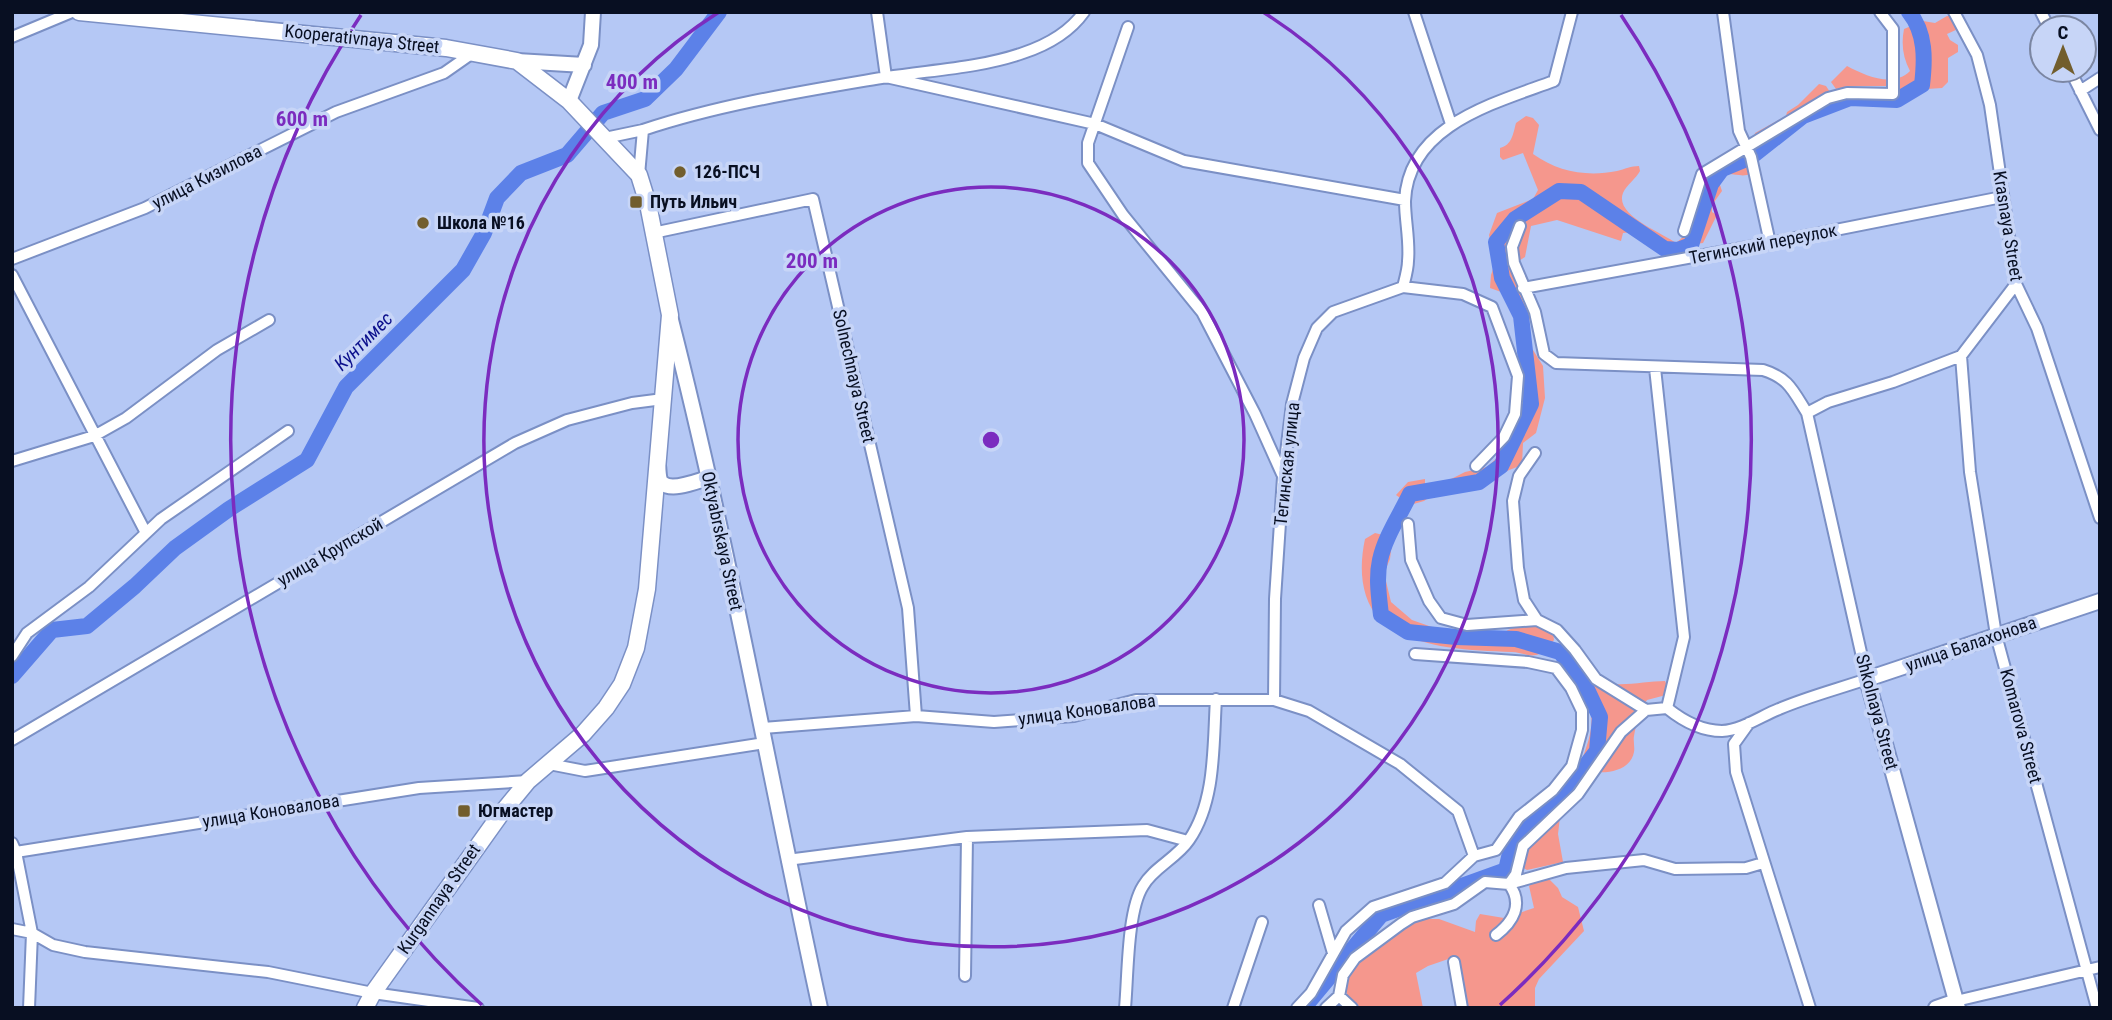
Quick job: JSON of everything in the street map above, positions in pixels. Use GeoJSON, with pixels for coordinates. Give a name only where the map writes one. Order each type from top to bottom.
{"type":"FeatureCollection","features":[{"type":"Feature","properties":{"kind":"main road","name":"Kooperativnaya Street"},"geometry":{"type":"LineString","coordinates":[[79,12],[216,19],[474,52],[517,61]]}},
{"type":"Feature","properties":{"kind":"main road","name":"Oktyabrskaya Street"},"geometry":{"type":"LineString","coordinates":[[517,61],[569,101],[639,175],[670,315]]}},
{"type":"Feature","properties":{"kind":"main road","name":"Kurgannaya Street"},"geometry":{"type":"LineString","coordinates":[[365,1008],[500,815],[528,781],[583,734],[606,708],[622,684],[636,648],[643,617],[654,519],[670,315]]}},
{"type":"Feature","properties":{"kind":"street"},"geometry":{"type":"LineString","coordinates":[[12,37],[72,12]]}},
{"type":"Feature","properties":{"kind":"street"},"geometry":{"type":"LineString","coordinates":[[569,101],[591,45],[593,12]]}},
{"type":"Feature","properties":{"kind":"street"},"geometry":{"type":"LineString","coordinates":[[877,12],[886,77]]}},
{"type":"Feature","properties":{"kind":"street"},"geometry":{"type":"LineString","coordinates":[[605,138],[738,104],[1023,53],[1058,38],[1084,12]]}},
{"type":"Feature","properties":{"kind":"street"},"geometry":{"type":"LineString","coordinates":[[1414,12],[1451,124]]}},
{"type":"Feature","properties":{"kind":"street"},"geometry":{"type":"LineString","coordinates":[[1403,287],[1408,261],[1405,200],[1412,168],[1426,146],[1451,124],[1497,102],[1554,81],[1572,12]]}},
{"type":"Feature","properties":{"kind":"street"},"geometry":{"type":"LineString","coordinates":[[1723,12],[1739,131],[1752,158],[1770,243]]}},
{"type":"Feature","properties":{"kind":"street"},"geometry":{"type":"LineString","coordinates":[[1684,231],[1702,174],[1829,98],[1847,93],[1893,94],[1893,29],[1880,12]]}},
{"type":"Feature","properties":{"kind":"street","name":"Krasnaya Street"},"geometry":{"type":"LineString","coordinates":[[1954,12],[1977,55],[1990,105],[2016,284],[2038,328],[2100,518]]}},
{"type":"Feature","properties":{"kind":"street"},"geometry":{"type":"LineString","coordinates":[[1128,27],[1088,144],[1088,163],[1123,215],[1202,312],[1255,414],[1283,477]]}},
{"type":"Feature","properties":{"kind":"street","name":"улица Кизилова"},"geometry":{"type":"LineString","coordinates":[[12,259],[145,208],[337,112],[444,73],[474,52]]}},
{"type":"Feature","properties":{"kind":"street","name":"Kooperativnaya Street"},"geometry":{"type":"LineString","coordinates":[[517,61],[584,65]]}},
{"type":"Feature","properties":{"kind":"street"},"geometry":{"type":"LineString","coordinates":[[886,77],[1095,124],[1184,161],[1405,200]]}},
{"type":"Feature","properties":{"kind":"street"},"geometry":{"type":"LineString","coordinates":[[2080,91],[2100,78]]}},
{"type":"Feature","properties":{"kind":"street"},"geometry":{"type":"LineString","coordinates":[[2077,84],[2100,130]]}},
{"type":"Feature","properties":{"kind":"street"},"geometry":{"type":"LineString","coordinates":[[639,175],[643,130]]}},
{"type":"Feature","properties":{"kind":"street","name":"Тегинский переулок"},"geometry":{"type":"LineString","coordinates":[[1523,289],[2002,197]]}},
{"type":"Feature","properties":{"kind":"street","name":"Solnechnaya Street"},"geometry":{"type":"LineString","coordinates":[[653,233],[813,199],[908,608],[916,716]]}},
{"type":"Feature","properties":{"kind":"street"},"geometry":{"type":"LineString","coordinates":[[1520,226],[1512,247],[1514,263],[1523,289]]}},
{"type":"Feature","properties":{"kind":"street"},"geometry":{"type":"LineString","coordinates":[[12,275],[146,533]]}},
{"type":"Feature","properties":{"kind":"street"},"geometry":{"type":"LineString","coordinates":[[1807,413],[1828,402],[1893,382],[1961,356],[2016,284]]}},
{"type":"Feature","properties":{"kind":"street","name":"Тегинская улица"},"geometry":{"type":"LineString","coordinates":[[1274,700],[1275,599],[1283,477],[1292,404],[1304,358],[1317,328],[1333,312],[1403,287],[1463,294],[1492,307],[1518,376],[1515,414],[1504,437],[1476,466]]}},
{"type":"Feature","properties":{"kind":"street","name":"Shkolnaya Street"},"geometry":{"type":"LineString","coordinates":[[1523,289],[1535,312],[1544,354],[1556,363],[1763,370],[1779,375],[1788,383],[1807,413],[1867,679],[1957,1005]]}},
{"type":"Feature","properties":{"kind":"street","name":"Oktyabrskaya Street"},"geometry":{"type":"LineString","coordinates":[[670,315],[763,728],[787,860],[820,1008]]}},
{"type":"Feature","properties":{"kind":"street"},"geometry":{"type":"LineString","coordinates":[[12,461],[94,436],[126,418],[217,350],[269,320]]}},
{"type":"Feature","properties":{"kind":"street","name":"Komarova Street"},"geometry":{"type":"LineString","coordinates":[[1961,356],[1970,472],[1996,635],[2096,1008]]}},
{"type":"Feature","properties":{"kind":"street"},"geometry":{"type":"LineString","coordinates":[[1521,876],[1523,846],[1577,794],[1621,732],[1646,710],[1667,708],[1684,637],[1655,368]]}},
{"type":"Feature","properties":{"kind":"street"},"geometry":{"type":"LineString","coordinates":[[663,394],[677,384],[689,390]]}},
{"type":"Feature","properties":{"kind":"street","name":"улица Крупской"},"geometry":{"type":"LineString","coordinates":[[12,740],[515,443],[566,419],[663,394]]}},
{"type":"Feature","properties":{"kind":"street"},"geometry":{"type":"LineString","coordinates":[[12,656],[27,633],[89,587],[161,519],[288,431]]}},
{"type":"Feature","properties":{"kind":"street"},"geometry":{"type":"LineString","coordinates":[[1535,453],[1519,476],[1513,501],[1518,568],[1524,600],[1537,620],[1557,630],[1596,679],[1646,710]]}},
{"type":"Feature","properties":{"kind":"street"},"geometry":{"type":"LineString","coordinates":[[657,462],[662,483],[673,487]]}},
{"type":"Feature","properties":{"kind":"street"},"geometry":{"type":"LineString","coordinates":[[654,519],[659,502],[673,487],[708,478]]}},
{"type":"Feature","properties":{"kind":"street"},"geometry":{"type":"LineString","coordinates":[[1408,524],[1411,561],[1429,601],[1441,618],[1467,625],[1537,620]]}},
{"type":"Feature","properties":{"kind":"street","name":"улица Балахонова"},"geometry":{"type":"LineString","coordinates":[[1667,708],[1682,720],[1704,729],[1724,731],[1779,709],[2100,601]]}},
{"type":"Feature","properties":{"kind":"street"},"geometry":{"type":"LineString","coordinates":[[1297,1008],[1311,993],[1346,931],[1373,907],[1445,883],[1474,856],[1496,850],[1519,817],[1553,790],[1572,766],[1582,730],[1582,711],[1571,688],[1556,668],[1528,662],[1415,654]]}},
{"type":"Feature","properties":{"kind":"street"},"geometry":{"type":"LineString","coordinates":[[1125,1008],[1134,910],[1143,885],[1188,841],[1202,814],[1210,781],[1216,699]]}},
{"type":"Feature","properties":{"kind":"street","name":"улица Коновалова"},"geometry":{"type":"LineString","coordinates":[[763,728],[916,716],[994,722],[1074,716],[1136,700],[1274,700],[1309,711],[1400,764],[1458,811],[1474,856]]}},
{"type":"Feature","properties":{"kind":"street"},"geometry":{"type":"LineString","coordinates":[[1749,723],[1734,744],[1735,772],[1810,1008]]}},
{"type":"Feature","properties":{"kind":"street"},"geometry":{"type":"LineString","coordinates":[[549,764],[585,771],[765,743]]}},
{"type":"Feature","properties":{"kind":"street","name":"улица Коновалова"},"geometry":{"type":"LineString","coordinates":[[14,847],[419,788],[528,781]]}},
{"type":"Feature","properties":{"kind":"street"},"geometry":{"type":"LineString","coordinates":[[787,860],[967,838],[1147,830],[1188,841]]}},
{"type":"Feature","properties":{"kind":"street"},"geometry":{"type":"LineString","coordinates":[[965,976],[967,838]]}},
{"type":"Feature","properties":{"kind":"street"},"geometry":{"type":"LineString","coordinates":[[14,847],[32,933],[29,1008]]}},
{"type":"Feature","properties":{"kind":"street"},"geometry":{"type":"LineString","coordinates":[[1326,1008],[1339,996],[1343,975],[1355,958],[1401,924],[1454,904],[1485,882],[1508,884],[1521,876],[1566,868],[1644,860],[1675,869],[1746,868],[1763,863]]}},
{"type":"Feature","properties":{"kind":"street"},"geometry":{"type":"LineString","coordinates":[[1496,935],[1505,928],[1516,911],[1517,902],[1508,884]]}},
{"type":"Feature","properties":{"kind":"street"},"geometry":{"type":"LineString","coordinates":[[1319,905],[1333,953]]}},
{"type":"Feature","properties":{"kind":"street"},"geometry":{"type":"LineString","coordinates":[[1233,1008],[1262,922]]}},
{"type":"Feature","properties":{"kind":"street"},"geometry":{"type":"LineString","coordinates":[[12,929],[32,933],[53,945],[85,952],[268,972],[373,993],[478,1008]]}},
{"type":"Feature","properties":{"kind":"street"},"geometry":{"type":"LineString","coordinates":[[1454,962],[1462,1008]]}},
{"type":"Feature","properties":{"kind":"street"},"geometry":{"type":"LineString","coordinates":[[1936,1008],[1957,1005],[2100,967]]}},
{"type":"Feature","properties":{"kind":"street"},"geometry":{"type":"LineString","coordinates":[[1339,996],[1352,1008]]}},
{"type":"Feature","properties":{"kind":"shaded area"},"geometry":{"type":"Polygon","coordinates":[[[1947,16],[1954,16],[1958,29],[1947,34],[1950,40],[1958,45],[1958,52],[1948,58],[1948,82],[1942,88],[1927,89],[1907,101],[1889,90],[1889,86],[1848,86],[1836,89],[1831,82],[1847,66],[1879,79],[1896,79],[1903,76],[1910,71],[1903,51],[1904,29],[1923,21],[1935,23],[1947,16]]]}},
{"type":"Feature","properties":{"kind":"shaded area"},"geometry":{"type":"Polygon","coordinates":[[[1819,84],[1826,86],[1830,92],[1828,98],[1782,129],[1777,142],[1758,155],[1752,149],[1755,133],[1786,116],[1787,112],[1819,84]]]}},
{"type":"Feature","properties":{"kind":"shaded area"},"geometry":{"type":"Polygon","coordinates":[[[1526,116],[1533,118],[1539,125],[1533,154],[1552,165],[1584,173],[1617,171],[1639,166],[1640,171],[1623,193],[1622,201],[1632,216],[1676,243],[1692,225],[1701,188],[1709,173],[1745,154],[1751,174],[1722,175],[1719,182],[1722,191],[1712,205],[1712,212],[1717,215],[1703,243],[1681,246],[1677,244],[1670,253],[1665,254],[1632,232],[1623,233],[1621,241],[1557,220],[1531,226],[1525,257],[1514,264],[1533,318],[1526,321],[1514,314],[1504,293],[1490,288],[1495,263],[1489,235],[1497,213],[1533,199],[1538,190],[1523,153],[1503,160],[1500,157],[1500,148],[1510,142],[1516,123],[1526,116]]]}},
{"type":"Feature","properties":{"kind":"shaded area"},"geometry":{"type":"Polygon","coordinates":[[[1521,344],[1533,350],[1543,366],[1545,398],[1536,433],[1523,443],[1522,465],[1479,482],[1442,488],[1424,501],[1410,505],[1396,495],[1408,482],[1425,479],[1425,486],[1437,486],[1465,472],[1487,467],[1500,455],[1523,414],[1523,362],[1517,350],[1521,344]]]}},
{"type":"Feature","properties":{"kind":"shaded area"},"geometry":{"type":"Polygon","coordinates":[[[1375,533],[1392,542],[1390,559],[1384,573],[1391,602],[1412,620],[1446,632],[1452,640],[1475,644],[1490,642],[1517,627],[1532,625],[1553,632],[1554,640],[1543,652],[1536,655],[1464,649],[1418,640],[1383,623],[1368,602],[1362,571],[1365,539],[1375,533]]]}},
{"type":"Feature","properties":{"kind":"shaded area"},"geometry":{"type":"Polygon","coordinates":[[[1572,652],[1587,673],[1601,682],[1618,684],[1665,681],[1668,688],[1666,695],[1647,700],[1636,727],[1631,760],[1611,772],[1593,772],[1579,767],[1590,734],[1591,714],[1585,694],[1560,656],[1572,652]]]}},
{"type":"Feature","properties":{"kind":"shaded area"},"geometry":{"type":"Polygon","coordinates":[[[1560,817],[1558,834],[1563,862],[1527,870],[1522,867],[1528,846],[1560,817]]]}},
{"type":"Feature","properties":{"kind":"shaded area"},"geometry":{"type":"Polygon","coordinates":[[[1548,878],[1558,888],[1562,897],[1578,907],[1584,931],[1539,979],[1535,988],[1535,1008],[1467,1008],[1457,956],[1416,973],[1423,1008],[1362,1008],[1349,1000],[1344,985],[1350,967],[1412,919],[1439,919],[1475,932],[1480,914],[1504,918],[1534,908],[1529,886],[1534,881],[1548,878]]]}},
{"type":"Feature","properties":{"kind":"waterway","name":"Кунтимес"},"geometry":{"type":"LineString","coordinates":[[12,676],[52,630],[87,626],[175,548],[229,509],[307,460],[346,387],[463,270],[484,233],[497,198],[521,173],[567,155],[603,113],[645,99],[676,69],[719,12]]}},
{"type":"Feature","properties":{"kind":"waterway"},"geometry":{"type":"LineString","coordinates":[[1305,1006],[1381,915],[1506,870],[1513,840],[1557,802],[1597,751],[1600,717],[1583,681],[1560,652],[1516,639],[1408,632],[1381,615],[1378,581],[1382,551],[1410,494],[1479,482],[1501,466],[1531,404],[1521,316],[1502,278],[1496,242],[1515,219],[1559,191],[1581,192],[1665,249],[1678,250],[1691,245],[1711,184],[1722,169],[1751,157],[1803,116],[1850,98],[1897,100],[1922,85],[1924,56],[1921,38],[1909,12]]}},
{"type":"Feature","properties":{"kind":"place","name":"126-ПСЧ"},"geometry":{"type":"Point","coordinates":[680,172]}},
{"type":"Feature","properties":{"kind":"place","name":"Путь Ильич"},"geometry":{"type":"Point","coordinates":[636,202]}},
{"type":"Feature","properties":{"kind":"place","name":"Школа №16"},"geometry":{"type":"Point","coordinates":[423,223]}},
{"type":"Feature","properties":{"kind":"place","name":"Югмастер"},"geometry":{"type":"Point","coordinates":[464,811]}}]}
